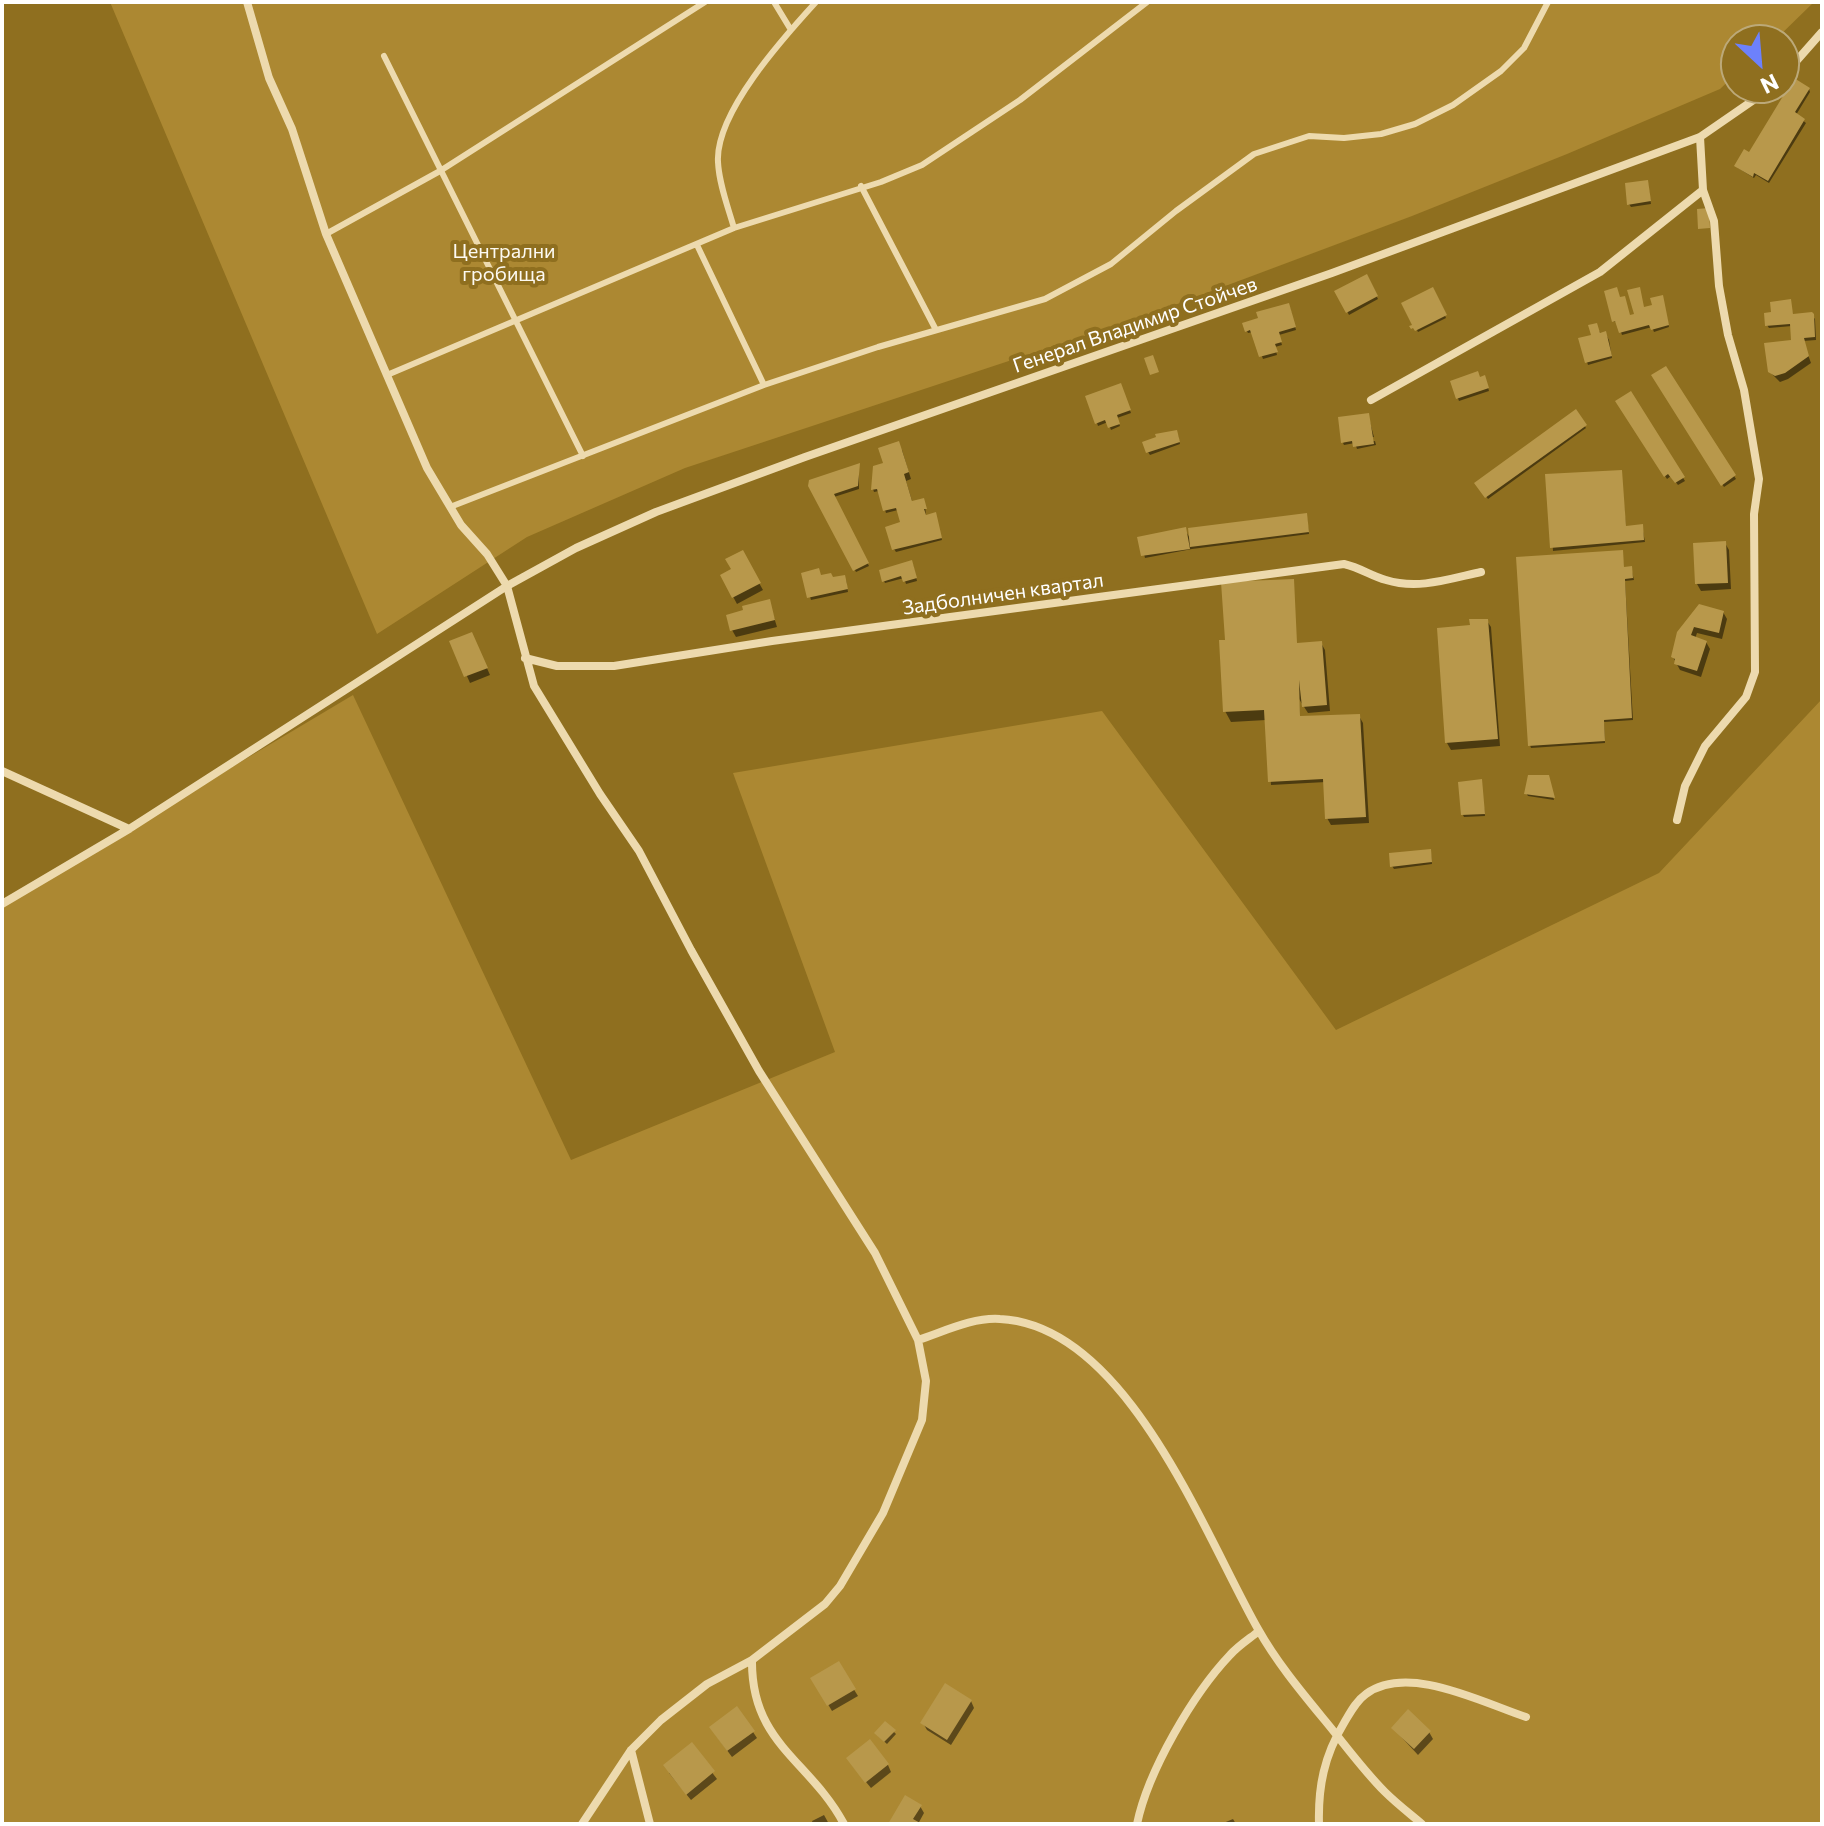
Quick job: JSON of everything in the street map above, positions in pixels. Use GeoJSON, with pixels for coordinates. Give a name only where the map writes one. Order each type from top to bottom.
{"type":"FeatureCollection","features":[{"type":"Feature","properties":{"kind":"street"},"geometry":{"type":"LineString","coordinates":[[247,2],[269,78],[292,129],[326,234],[427,468],[450,507],[487,554],[507,586],[534,686],[639,851],[759,1071],[875,1253],[918,1340],[926,1381],[922,1420],[883,1513],[840,1586],[825,1604],[752,1660],[707,1684],[661,1720],[631,1750],[582,1823]]}},
{"type":"Feature","properties":{"kind":"street"},"geometry":{"type":"LineString","coordinates":[[1800,57],[1822,32]]}},
{"type":"Feature","properties":{"kind":"street","name":"Генерал Владимир Стойчев"},"geometry":{"type":"LineString","coordinates":[[2,904],[129,829],[507,586],[576,548],[656,512],[805,457],[1332,273],[1700,137],[1748,104]]}},
{"type":"Feature","properties":{"kind":"street"},"geometry":{"type":"LineString","coordinates":[[1677,820],[1685,786],[1705,746],[1746,697],[1755,672],[1754,514],[1759,479],[1744,390],[1728,335],[1719,286],[1714,221],[1703,190],[1700,137]]}},
{"type":"Feature","properties":{"kind":"street"},"geometry":{"type":"LineString","coordinates":[[1371,400],[1600,272],[1703,190]]}},
{"type":"Feature","properties":{"kind":"street","name":"Задболничен квартал"},"geometry":{"type":"LineString","coordinates":[[525,658],[557,666],[614,666],[772,641],[1344,564],[1362,568],[1383,580],[1412,586],[1481,572]]}},
{"type":"Feature","properties":{"kind":"street"},"geometry":{"type":"LineString","coordinates":[[2,771],[129,829]]}},
{"type":"Feature","properties":{"kind":"street"},"geometry":{"type":"LineString","coordinates":[[918,1340],[968,1323],[997,1318],[1028,1323],[1065,1341],[1099,1367],[1130,1403],[1163,1453],[1259,1631],[1291,1680],[1384,1791],[1422,1824]]}},
{"type":"Feature","properties":{"kind":"street"},"geometry":{"type":"LineString","coordinates":[[1137,1824],[1142,1798],[1193,1703],[1230,1654],[1259,1631]]}},
{"type":"Feature","properties":{"kind":"street"},"geometry":{"type":"LineString","coordinates":[[752,1660],[752,1683],[757,1705],[769,1730],[783,1750],[828,1797],[844,1824]]}},
{"type":"Feature","properties":{"kind":"street"},"geometry":{"type":"LineString","coordinates":[[1319,1824],[1322,1771],[1337,1735],[1364,1695],[1376,1688],[1400,1682],[1427,1684],[1526,1717]]}},
{"type":"Feature","properties":{"kind":"street"},"geometry":{"type":"LineString","coordinates":[[631,1750],[650,1824]]}},
{"type":"Feature","properties":{"kind":"lane"},"geometry":{"type":"LineString","coordinates":[[326,234],[440,171],[705,2]]}},
{"type":"Feature","properties":{"kind":"lane"},"geometry":{"type":"LineString","coordinates":[[774,2],[791,30]]}},
{"type":"Feature","properties":{"kind":"lane"},"geometry":{"type":"LineString","coordinates":[[734,228],[721,183],[718,160],[720,139],[735,105],[816,2]]}},
{"type":"Feature","properties":{"kind":"lane"},"geometry":{"type":"LineString","coordinates":[[387,375],[734,228],[881,182],[922,165],[1020,100],[1147,2]]}},
{"type":"Feature","properties":{"kind":"lane"},"geometry":{"type":"LineString","coordinates":[[450,507],[764,385],[1045,299],[1111,264],[1254,154],[1309,136],[1344,138],[1381,134],[1415,124],[1453,105],[1501,71],[1524,48],[1548,2]]}},
{"type":"Feature","properties":{"kind":"lane"},"geometry":{"type":"LineString","coordinates":[[384,56],[583,456]]}},
{"type":"Feature","properties":{"kind":"lane"},"geometry":{"type":"LineString","coordinates":[[861,186],[936,330]]}},
{"type":"Feature","properties":{"kind":"lane"},"geometry":{"type":"LineString","coordinates":[[697,245],[764,385]]}},
{"type":"Feature","properties":{"kind":"green space","name":"Централни гробища"},"geometry":{"type":"Polygon","coordinates":[[[110,2],[1814,2],[1791,24],[1720,24],[1720,89],[1412,216],[1148,315],[685,468],[527,537],[377,634],[110,2]]]}},
{"type":"Feature","properties":{"kind":"green space"},"geometry":{"type":"Polygon","coordinates":[[[353,695],[571,1160],[835,1052],[733,773],[1102,711],[1336,1030],[1659,873],[1822,699],[1822,1824],[2,1824],[2,904],[353,695]]]}},
{"type":"Feature","properties":{"kind":"building"},"geometry":{"type":"Polygon","coordinates":[[[1800,82],[1810,88],[1800,104],[1800,82]]]}},
{"type":"Feature","properties":{"kind":"building"},"geometry":{"type":"Polygon","coordinates":[[[1778,104],[1800,104],[1795,112],[1805,119],[1768,181],[1734,166],[1744,149],[1749,152],[1778,104]]]}},
{"type":"Feature","properties":{"kind":"building"},"geometry":{"type":"Polygon","coordinates":[[[1648,180],[1651,201],[1627,205],[1625,183],[1648,180]]]}},
{"type":"Feature","properties":{"kind":"building"},"geometry":{"type":"Polygon","coordinates":[[[1709,208],[1710,228],[1698,229],[1697,209],[1709,208]]]}},
{"type":"Feature","properties":{"kind":"building"},"geometry":{"type":"Polygon","coordinates":[[[1367,274],[1378,296],[1346,313],[1334,291],[1367,274]]]}},
{"type":"Feature","properties":{"kind":"building"},"geometry":{"type":"Polygon","coordinates":[[[1433,287],[1447,315],[1415,331],[1409,326],[1412,325],[1401,303],[1433,287]]]}},
{"type":"Feature","properties":{"kind":"building"},"geometry":{"type":"Polygon","coordinates":[[[1617,287],[1620,297],[1625,296],[1630,315],[1634,314],[1627,290],[1640,287],[1644,307],[1652,305],[1650,298],[1663,295],[1669,325],[1651,330],[1649,325],[1619,333],[1615,321],[1612,322],[1604,291],[1617,287]]]}},
{"type":"Feature","properties":{"kind":"building"},"geometry":{"type":"Polygon","coordinates":[[[1791,299],[1793,314],[1814,314],[1815,337],[1804,338],[1809,356],[1785,373],[1775,376],[1768,372],[1764,343],[1791,340],[1790,324],[1765,326],[1764,313],[1771,312],[1770,302],[1791,299]]]}},
{"type":"Feature","properties":{"kind":"building"},"geometry":{"type":"Polygon","coordinates":[[[1289,303],[1296,327],[1279,332],[1282,342],[1275,344],[1278,352],[1259,357],[1250,330],[1245,332],[1242,323],[1258,318],[1256,312],[1289,303]]]}},
{"type":"Feature","properties":{"kind":"building"},"geometry":{"type":"Polygon","coordinates":[[[1597,323],[1600,333],[1606,331],[1612,356],[1585,363],[1578,338],[1591,335],[1588,325],[1597,323]]]}},
{"type":"Feature","properties":{"kind":"building"},"geometry":{"type":"Polygon","coordinates":[[[1153,355],[1159,372],[1150,375],[1144,358],[1153,355]]]}},
{"type":"Feature","properties":{"kind":"building"},"geometry":{"type":"Polygon","coordinates":[[[1666,366],[1736,475],[1721,486],[1651,375],[1666,366]]]}},
{"type":"Feature","properties":{"kind":"building"},"geometry":{"type":"Polygon","coordinates":[[[1478,371],[1480,377],[1485,375],[1489,388],[1456,399],[1450,381],[1478,371]]]}},
{"type":"Feature","properties":{"kind":"building"},"geometry":{"type":"Polygon","coordinates":[[[1121,383],[1131,410],[1117,415],[1120,424],[1108,428],[1105,420],[1095,424],[1085,396],[1121,383]]]}},
{"type":"Feature","properties":{"kind":"building"},"geometry":{"type":"Polygon","coordinates":[[[1631,391],[1685,477],[1675,483],[1668,474],[1664,477],[1615,401],[1631,391]]]}},
{"type":"Feature","properties":{"kind":"building"},"geometry":{"type":"Polygon","coordinates":[[[1576,409],[1587,425],[1485,498],[1474,483],[1576,409]]]}},
{"type":"Feature","properties":{"kind":"building"},"geometry":{"type":"Polygon","coordinates":[[[1369,413],[1374,444],[1353,447],[1352,441],[1341,443],[1338,417],[1369,413]]]}},
{"type":"Feature","properties":{"kind":"building"},"geometry":{"type":"Polygon","coordinates":[[[1177,430],[1180,442],[1146,453],[1142,442],[1156,437],[1155,434],[1177,430]]]}},
{"type":"Feature","properties":{"kind":"building"},"geometry":{"type":"Polygon","coordinates":[[[899,441],[909,472],[904,474],[912,501],[924,498],[926,515],[936,512],[942,538],[892,550],[885,527],[900,522],[896,508],[883,511],[877,489],[871,490],[873,466],[883,463],[878,448],[899,441]]]}},
{"type":"Feature","properties":{"kind":"building"},"geometry":{"type":"Polygon","coordinates":[[[860,463],[858,486],[834,494],[869,563],[853,571],[808,486],[809,480],[860,463]]]}},
{"type":"Feature","properties":{"kind":"building"},"geometry":{"type":"Polygon","coordinates":[[[1622,470],[1626,526],[1643,524],[1644,540],[1550,548],[1545,474],[1622,470]]]}},
{"type":"Feature","properties":{"kind":"building"},"geometry":{"type":"Polygon","coordinates":[[[1307,513],[1309,532],[1190,547],[1188,528],[1307,513]]]}},
{"type":"Feature","properties":{"kind":"building"},"geometry":{"type":"Polygon","coordinates":[[[1186,527],[1190,549],[1141,556],[1137,537],[1186,527]]]}},
{"type":"Feature","properties":{"kind":"building"},"geometry":{"type":"Polygon","coordinates":[[[1726,541],[1728,583],[1695,584],[1693,543],[1726,541]]]}},
{"type":"Feature","properties":{"kind":"building"},"geometry":{"type":"Polygon","coordinates":[[[743,550],[761,583],[732,598],[720,575],[731,569],[725,559],[743,550]]]}},
{"type":"Feature","properties":{"kind":"building"},"geometry":{"type":"Polygon","coordinates":[[[1623,550],[1624,567],[1632,566],[1633,578],[1625,579],[1632,718],[1604,720],[1605,741],[1528,746],[1516,557],[1623,550]]]}},
{"type":"Feature","properties":{"kind":"building"},"geometry":{"type":"Polygon","coordinates":[[[912,560],[917,578],[903,582],[901,576],[882,582],[879,570],[912,560]]]}},
{"type":"Feature","properties":{"kind":"building"},"geometry":{"type":"Polygon","coordinates":[[[819,568],[821,575],[845,575],[848,589],[807,598],[801,573],[819,568]]]}},
{"type":"Feature","properties":{"kind":"building"},"geometry":{"type":"Polygon","coordinates":[[[1294,579],[1297,643],[1322,641],[1327,705],[1302,707],[1299,680],[1300,716],[1360,714],[1366,817],[1325,819],[1323,779],[1268,782],[1264,710],[1223,712],[1219,640],[1225,640],[1221,582],[1294,579]]]}},
{"type":"Feature","properties":{"kind":"building"},"geometry":{"type":"Polygon","coordinates":[[[770,599],[775,620],[730,631],[726,615],[743,610],[742,606],[770,599]]]}},
{"type":"Feature","properties":{"kind":"building"},"geometry":{"type":"Polygon","coordinates":[[[1699,604],[1724,611],[1719,633],[1694,627],[1691,635],[1707,641],[1697,671],[1674,664],[1675,659],[1671,657],[1677,632],[1699,604]]]}},
{"type":"Feature","properties":{"kind":"building"},"geometry":{"type":"Polygon","coordinates":[[[1469,619],[1488,619],[1498,739],[1445,743],[1437,628],[1470,625],[1469,619]]]}},
{"type":"Feature","properties":{"kind":"building"},"geometry":{"type":"Polygon","coordinates":[[[472,632],[488,668],[464,677],[449,641],[472,632]]]}},
{"type":"Feature","properties":{"kind":"building"},"geometry":{"type":"Polygon","coordinates":[[[1528,775],[1549,775],[1555,798],[1524,794],[1528,775]]]}},
{"type":"Feature","properties":{"kind":"building"},"geometry":{"type":"Polygon","coordinates":[[[1482,779],[1485,814],[1461,815],[1458,782],[1482,779]]]}},
{"type":"Feature","properties":{"kind":"building"},"geometry":{"type":"Polygon","coordinates":[[[1431,849],[1432,862],[1390,867],[1389,853],[1431,849]]]}},
{"type":"Feature","properties":{"kind":"building"},"geometry":{"type":"Polygon","coordinates":[[[839,1661],[856,1689],[827,1706],[810,1678],[839,1661]]]}},
{"type":"Feature","properties":{"kind":"building"},"geometry":{"type":"Polygon","coordinates":[[[945,1683],[972,1700],[947,1740],[920,1723],[945,1683]]]}},
{"type":"Feature","properties":{"kind":"building"},"geometry":{"type":"Polygon","coordinates":[[[737,1706],[755,1731],[727,1751],[709,1727],[737,1706]]]}},
{"type":"Feature","properties":{"kind":"building"},"geometry":{"type":"Polygon","coordinates":[[[1408,1709],[1431,1731],[1414,1749],[1391,1728],[1408,1709]]]}},
{"type":"Feature","properties":{"kind":"building"},"geometry":{"type":"Polygon","coordinates":[[[885,1721],[896,1730],[884,1742],[874,1733],[885,1721]]]}},
{"type":"Feature","properties":{"kind":"building"},"geometry":{"type":"Polygon","coordinates":[[[870,1739],[889,1764],[865,1783],[846,1758],[870,1739]]]}},
{"type":"Feature","properties":{"kind":"building"},"geometry":{"type":"Polygon","coordinates":[[[692,1742],[715,1771],[686,1795],[663,1765],[692,1742]]]}},
{"type":"Feature","properties":{"kind":"building"},"geometry":{"type":"Polygon","coordinates":[[[905,1795],[922,1805],[913,1819],[922,1824],[888,1824],[905,1795]]]}}]}
